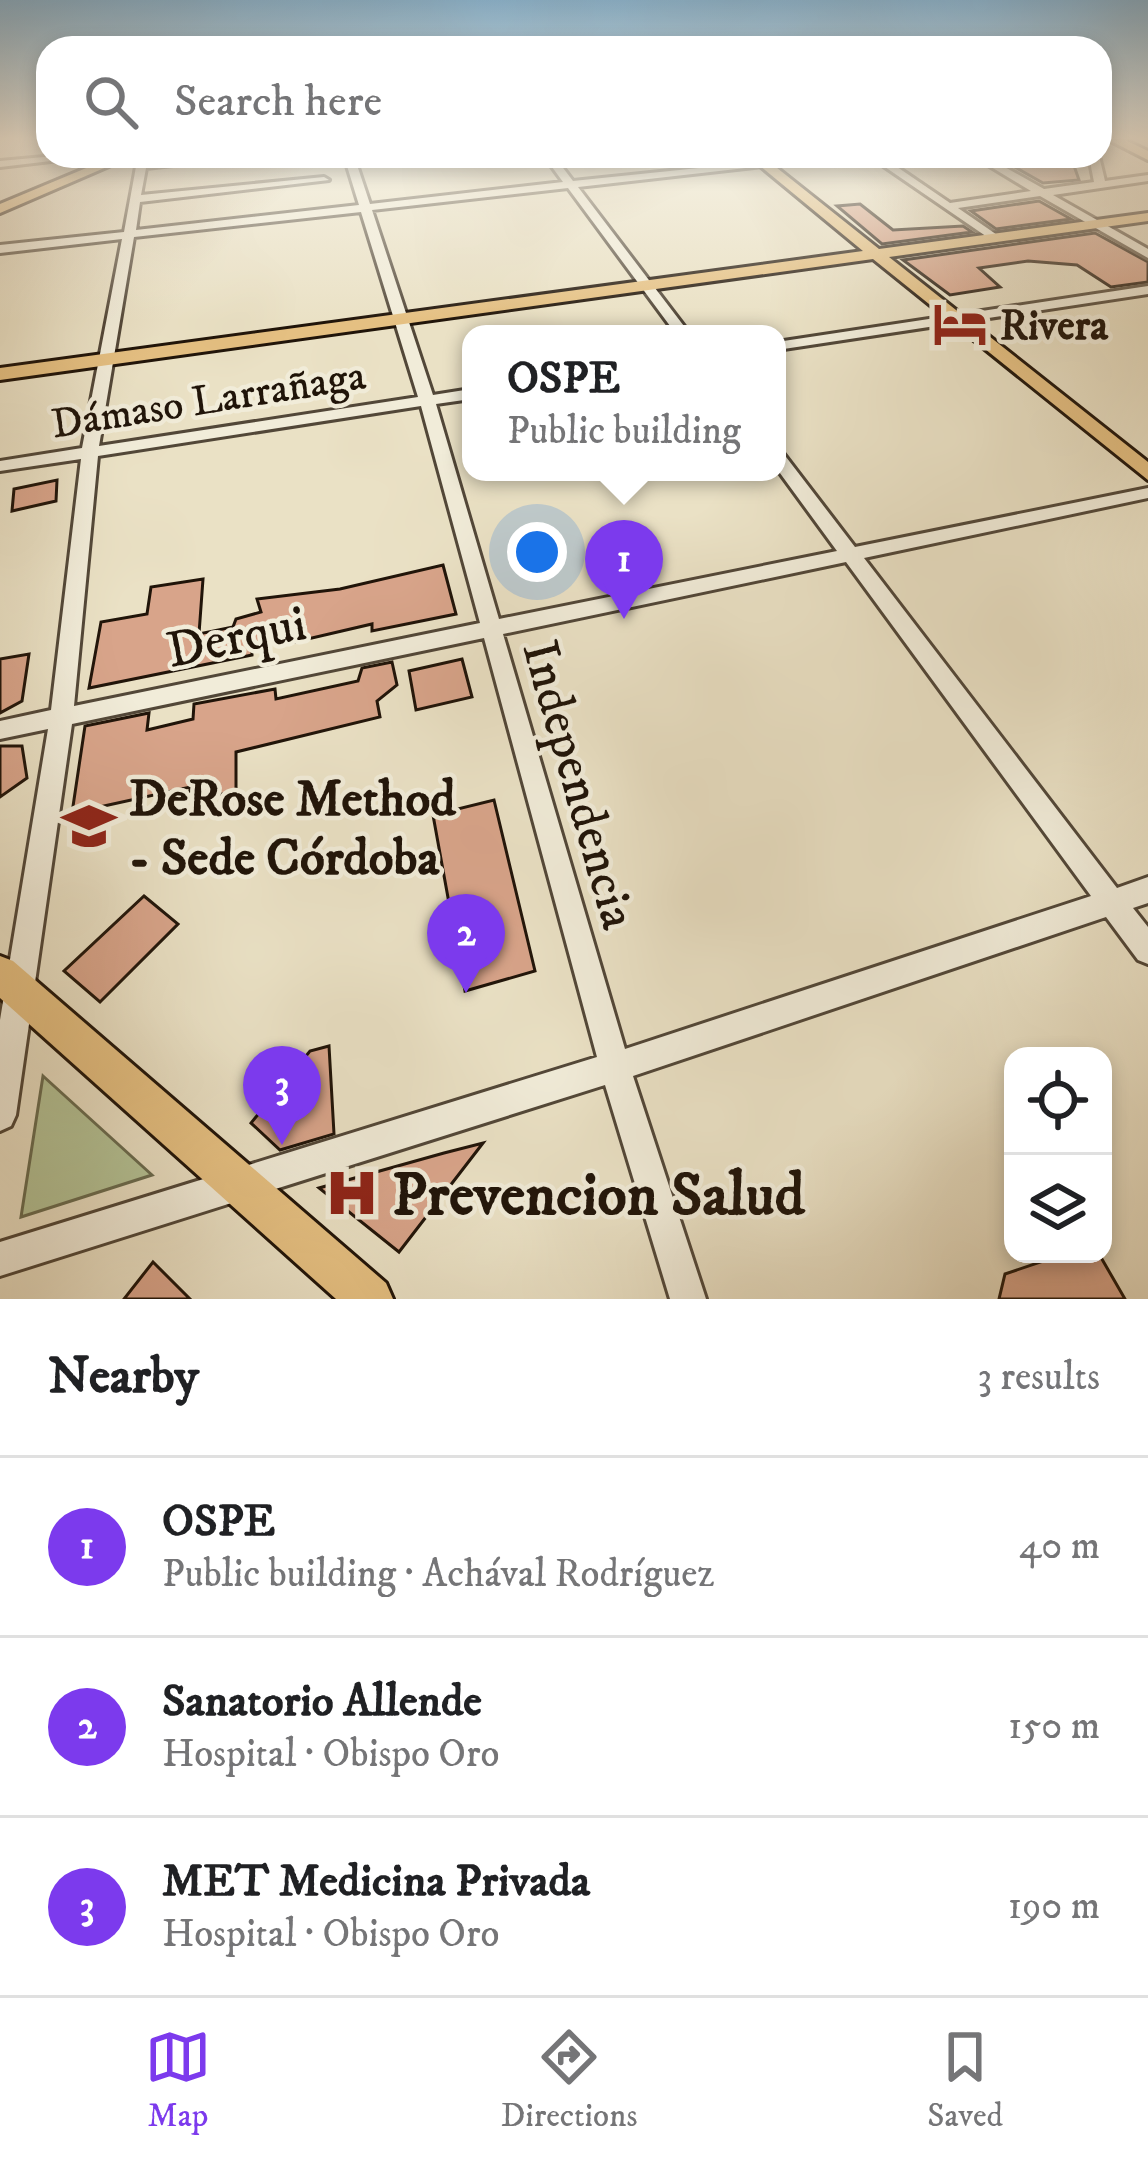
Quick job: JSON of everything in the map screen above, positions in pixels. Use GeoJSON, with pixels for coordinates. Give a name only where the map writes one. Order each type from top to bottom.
{"type":"FeatureCollection","features":[{"type":"Feature","properties":{"kind":"main road"},"geometry":{"type":"LineString","coordinates":[[811,201],[1148,473]]}},
{"type":"Feature","properties":{"kind":"main road"},"geometry":{"type":"LineString","coordinates":[[0,374],[1148,217]]}},
{"type":"Feature","properties":{"kind":"main road"},"geometry":{"type":"LineString","coordinates":[[11,984],[370,1299]]}},
{"type":"Feature","properties":{"kind":"street"},"geometry":{"type":"LineString","coordinates":[[0,1114],[11,984],[61,719],[91,452],[133,201]]}},
{"type":"Feature","properties":{"kind":"street","name":"Independencia"},"geometry":{"type":"LineString","coordinates":[[360,201],[427,401],[615,1067],[688,1299]]}},
{"type":"Feature","properties":{"kind":"street"},"geometry":{"type":"LineString","coordinates":[[0,249],[429,201]]}},
{"type":"Feature","properties":{"kind":"street"},"geometry":{"type":"LineString","coordinates":[[583,201],[676,325]]}},
{"type":"Feature","properties":{"kind":"street"},"geometry":{"type":"LineString","coordinates":[[941,201],[997,238]]}},
{"type":"Feature","properties":{"kind":"street"},"geometry":{"type":"LineString","coordinates":[[949,206],[985,201]]}},
{"type":"Feature","properties":{"kind":"street"},"geometry":{"type":"LineString","coordinates":[[1056,201],[1148,254]]}},
{"type":"Feature","properties":{"kind":"street"},"geometry":{"type":"LineString","coordinates":[[786,345],[1148,290]]}},
{"type":"Feature","properties":{"kind":"street","name":"Dámaso Larrañaga"},"geometry":{"type":"LineString","coordinates":[[0,466],[462,395]]}},
{"type":"Feature","properties":{"kind":"street"},"geometry":{"type":"LineString","coordinates":[[786,469],[1148,950]]}},
{"type":"Feature","properties":{"kind":"street","name":"Derqui"},"geometry":{"type":"LineString","coordinates":[[0,730],[1148,493]]}},
{"type":"Feature","properties":{"kind":"street"},"geometry":{"type":"LineString","coordinates":[[0,1259],[615,1067],[1148,890]]}},
{"type":"Feature","properties":{"kind":"green space"},"geometry":{"type":"Polygon","coordinates":[[[43,1076],[152,1175],[21,1217],[43,1076]]]}},
{"type":"Feature","properties":{"kind":"building"},"geometry":{"type":"Polygon","coordinates":[[[1039,201],[1071,219],[996,229],[971,211],[1039,201]]]}},
{"type":"Feature","properties":{"kind":"building"},"geometry":{"type":"Polygon","coordinates":[[[860,204],[893,230],[963,226],[972,232],[882,244],[837,206],[860,204]]]}},
{"type":"Feature","properties":{"kind":"building"},"geometry":{"type":"Polygon","coordinates":[[[1095,233],[1148,262],[1148,282],[1111,287],[1077,265],[1028,261],[979,268],[1000,287],[950,295],[903,260],[1095,233]]]}},
{"type":"Feature","properties":{"kind":"building"},"geometry":{"type":"Polygon","coordinates":[[[57,480],[56,501],[12,511],[14,489],[57,480]]]}},
{"type":"Feature","properties":{"kind":"building"},"geometry":{"type":"Polygon","coordinates":[[[443,565],[456,614],[372,631],[372,624],[295,642],[294,635],[252,644],[252,655],[89,688],[101,622],[147,614],[151,587],[203,579],[199,634],[233,627],[236,619],[261,612],[257,599],[340,589],[443,565]]]}},
{"type":"Feature","properties":{"kind":"building"},"geometry":{"type":"Polygon","coordinates":[[[29,654],[22,701],[0,713],[0,659],[29,654]]]}},
{"type":"Feature","properties":{"kind":"building"},"geometry":{"type":"Polygon","coordinates":[[[462,659],[472,697],[416,710],[409,671],[462,659]]]}},
{"type":"Feature","properties":{"kind":"building"},"geometry":{"type":"Polygon","coordinates":[[[392,662],[397,685],[377,701],[380,717],[236,752],[236,791],[190,801],[190,787],[72,813],[85,726],[149,713],[147,730],[193,719],[194,704],[275,689],[276,699],[358,681],[362,668],[392,662]]]}},
{"type":"Feature","properties":{"kind":"building"},"geometry":{"type":"Polygon","coordinates":[[[0,746],[22,746],[27,778],[0,797],[0,746]]]}},
{"type":"Feature","properties":{"kind":"building"},"geometry":{"type":"Polygon","coordinates":[[[494,800],[535,971],[465,991],[433,815],[494,800]]]}},
{"type":"Feature","properties":{"kind":"building"},"geometry":{"type":"Polygon","coordinates":[[[144,896],[178,924],[100,1002],[64,971],[144,896]]]}},
{"type":"Feature","properties":{"kind":"building"},"geometry":{"type":"Polygon","coordinates":[[[329,1046],[334,1134],[280,1150],[251,1123],[310,1051],[329,1046]]]}},
{"type":"Feature","properties":{"kind":"building"},"geometry":{"type":"Polygon","coordinates":[[[483,1143],[399,1252],[319,1188],[444,1153],[483,1143]]]}},
{"type":"Feature","properties":{"kind":"building"},"geometry":{"type":"Polygon","coordinates":[[[153,1262],[190,1299],[124,1299],[153,1262]]]}},
{"type":"Feature","properties":{"kind":"building"},"geometry":{"type":"Polygon","coordinates":[[[1037,1263],[1104,1263],[1125,1299],[999,1299],[1005,1274],[1037,1263]]]}},
{"type":"Feature","properties":{"kind":"place","name":"Rivera"},"geometry":{"type":"Point","coordinates":[960,324]}},
{"type":"Feature","properties":{"kind":"place","name":"OSPE"},"geometry":{"type":"Point","coordinates":[624,619]}},
{"type":"Feature","properties":{"kind":"place","name":"DeRose Method - Sede Córdoba"},"geometry":{"type":"Point","coordinates":[89,826]}},
{"type":"Feature","properties":{"kind":"place","name":"Sanatorio Allende"},"geometry":{"type":"Point","coordinates":[466,993]}},
{"type":"Feature","properties":{"kind":"place","name":"MET Medicina Privada"},"geometry":{"type":"Point","coordinates":[282,1145]}},
{"type":"Feature","properties":{"kind":"place","name":"Prevencion Salud"},"geometry":{"type":"Point","coordinates":[352,1193]}}]}
